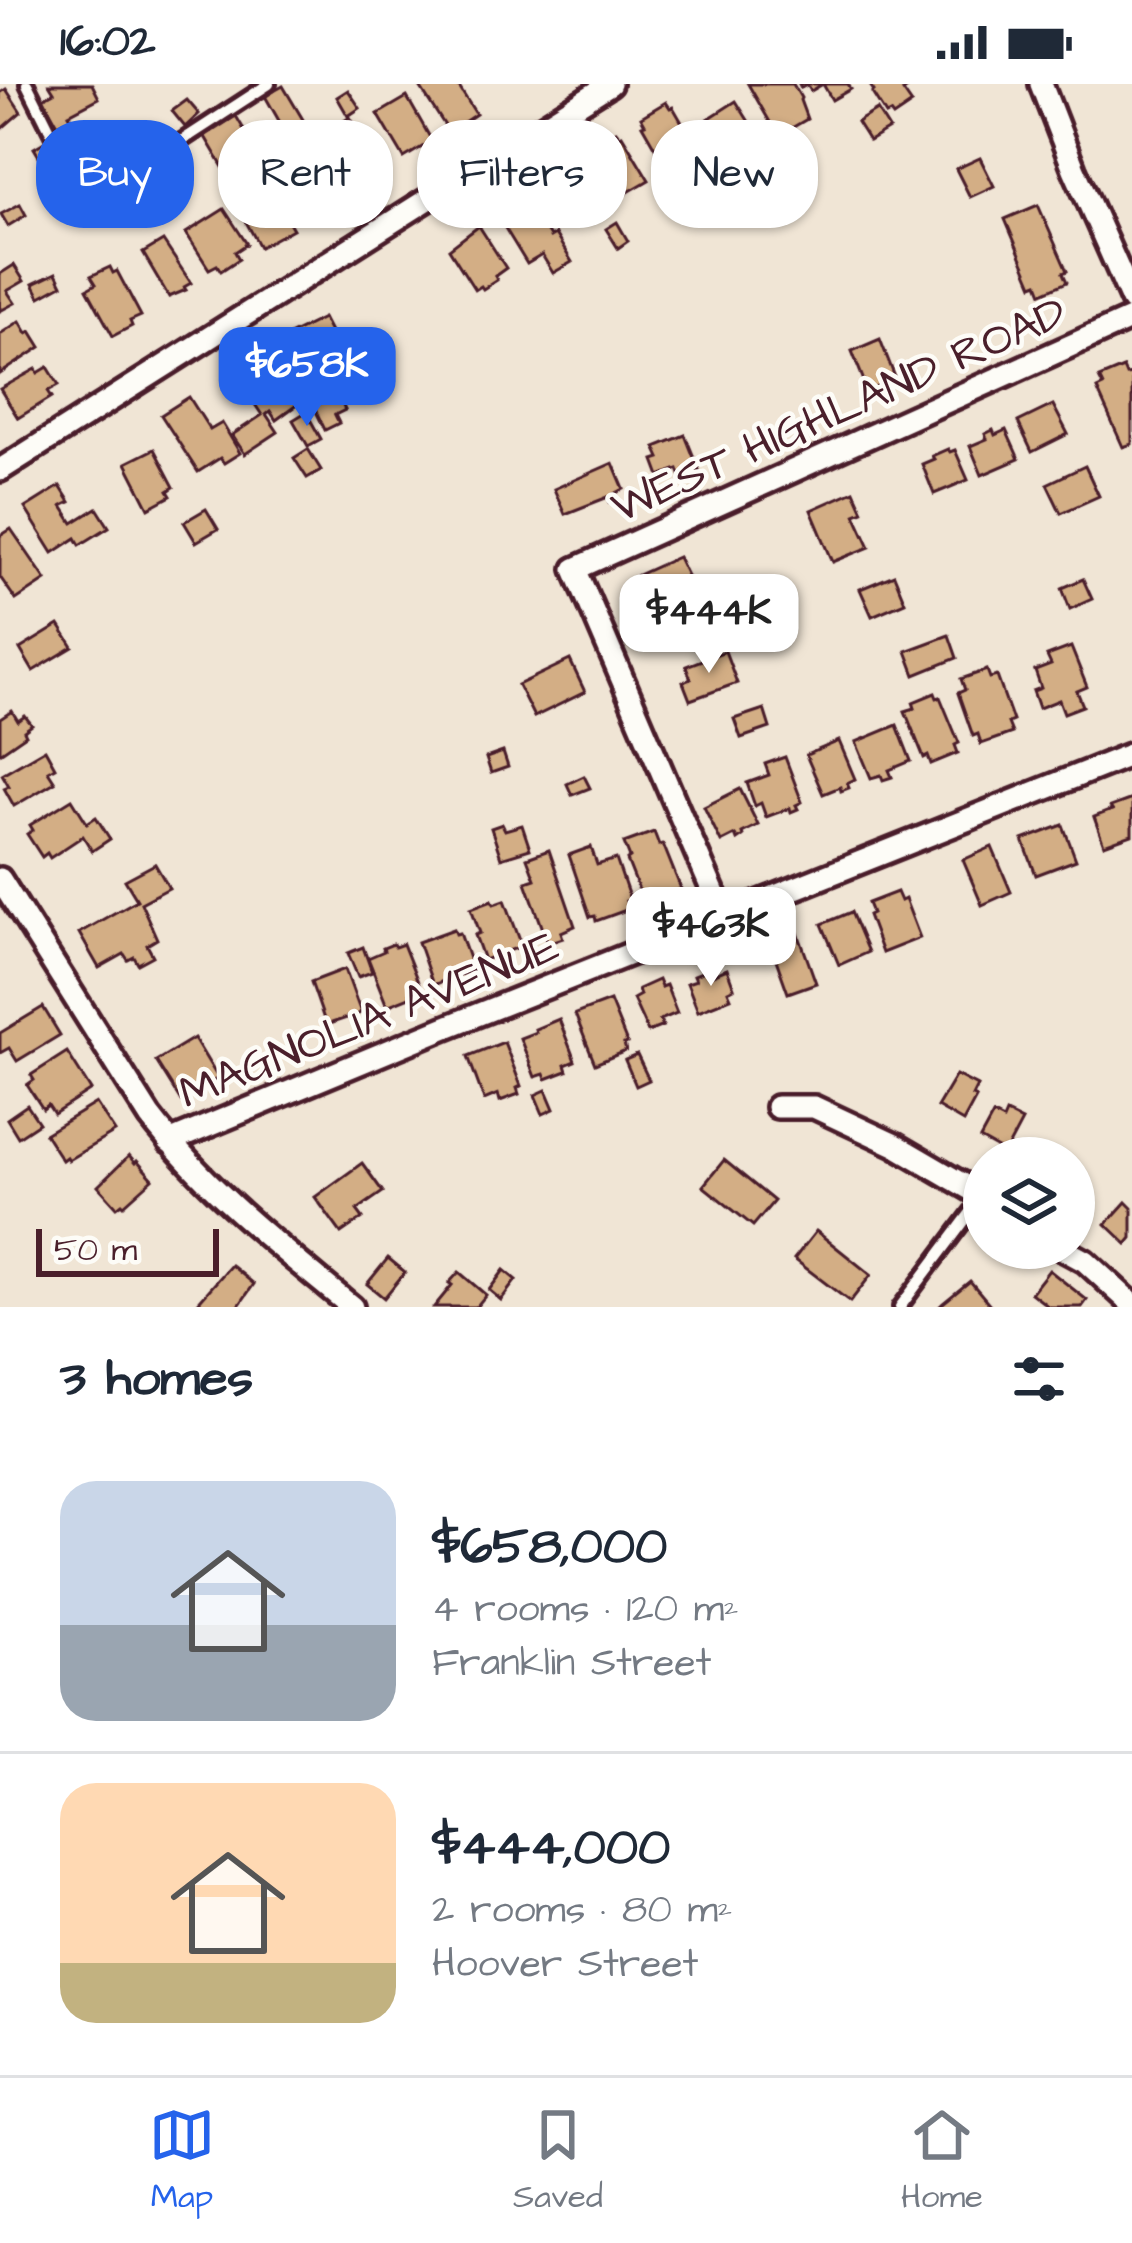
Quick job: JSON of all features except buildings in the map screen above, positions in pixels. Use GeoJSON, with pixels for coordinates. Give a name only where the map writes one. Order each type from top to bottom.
{"type":"FeatureCollection","features":[{"type":"Feature","properties":{"kind":"street"},"geometry":{"type":"LineString","coordinates":[[0,470],[610,84]]}},
{"type":"Feature","properties":{"kind":"street"},"geometry":{"type":"LineString","coordinates":[[1041,84],[1132,300]]}},
{"type":"Feature","properties":{"kind":"street","name":"WEST HIGHLAND ROAD"},"geometry":{"type":"LineString","coordinates":[[724,917],[575,568],[1132,318]]}},
{"type":"Feature","properties":{"kind":"street","name":"MAGNOLIA AVENUE"},"geometry":{"type":"LineString","coordinates":[[169,1142],[1132,754]]}},
{"type":"Feature","properties":{"kind":"street"},"geometry":{"type":"LineString","coordinates":[[0,879],[169,1142],[261,1232],[352,1307]]}},
{"type":"Feature","properties":{"kind":"street"},"geometry":{"type":"LineString","coordinates":[[777,1107],[814,1107],[895,1145],[963,1185]]}},
{"type":"Feature","properties":{"kind":"street"},"geometry":{"type":"LineString","coordinates":[[1094,1269],[1132,1304]]}},
{"type":"Feature","properties":{"kind":"lane"},"geometry":{"type":"LineString","coordinates":[[27,84],[73,174],[88,190],[106,190],[268,84]]}},
{"type":"Feature","properties":{"kind":"lane"},"geometry":{"type":"LineString","coordinates":[[900,1307],[963,1224]]}}]}
